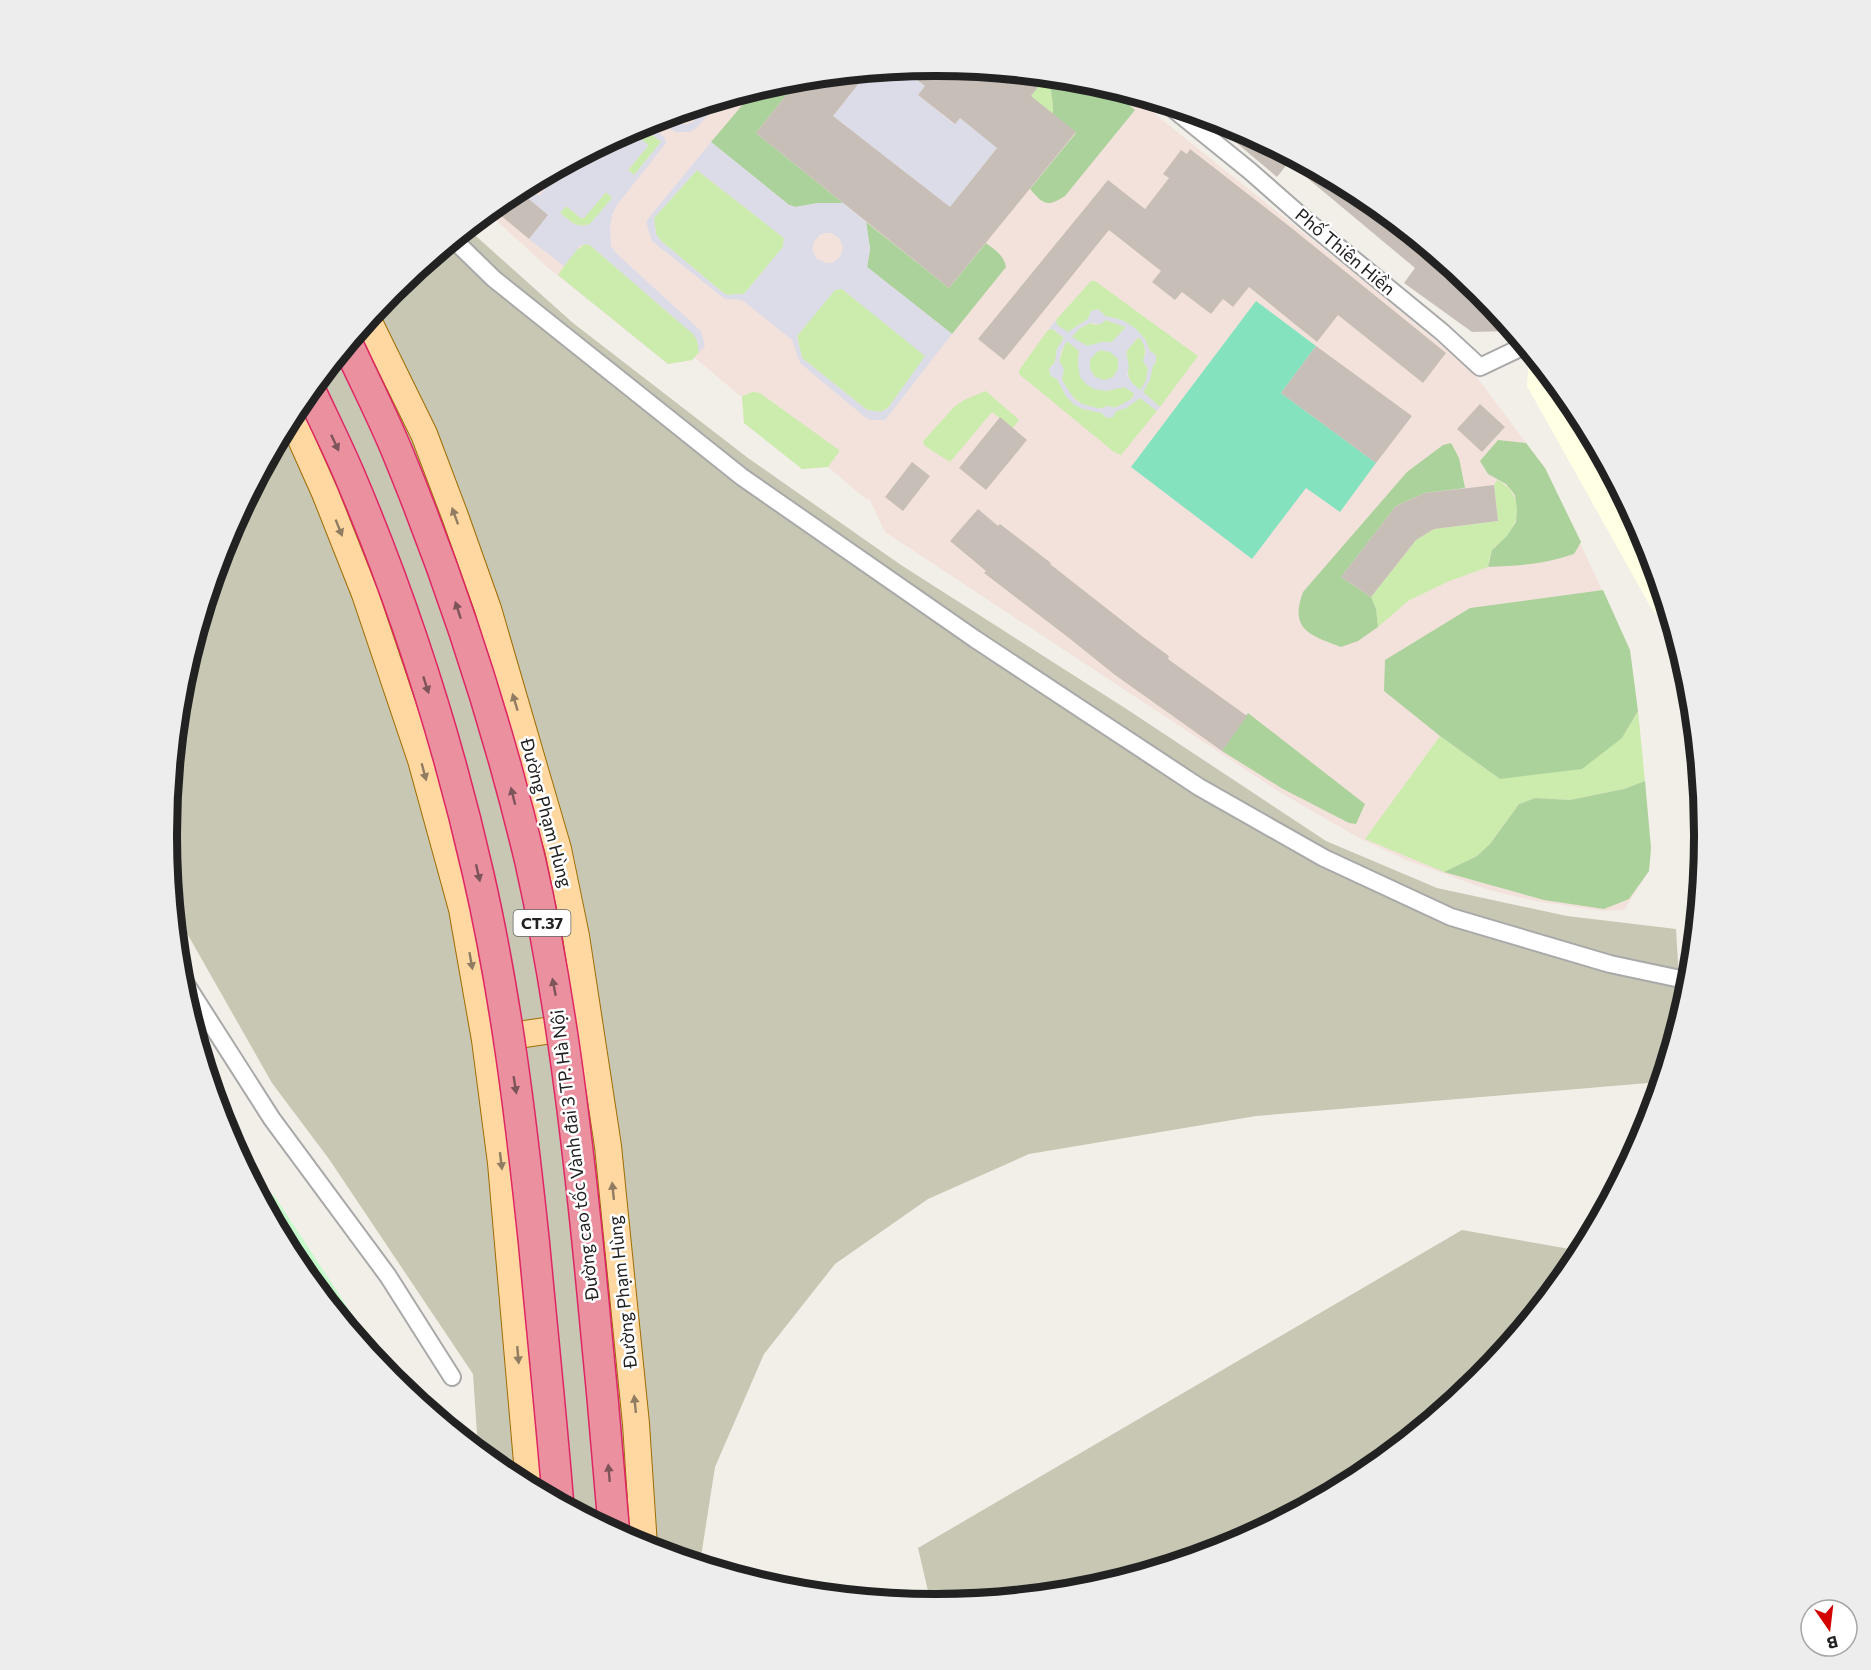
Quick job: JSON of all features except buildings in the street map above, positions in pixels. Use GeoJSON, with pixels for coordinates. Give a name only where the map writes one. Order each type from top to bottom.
{"type":"FeatureCollection","features":[{"type":"Feature","properties":{"kind":"highway","name":"Đường cao tốc Vành đai 3 TP. Hà Nội"},"geometry":{"type":"LineString","coordinates":[[351,352],[398,454],[449,585],[494,721],[530,862],[556,995],[575,1124],[602,1381],[613,1521]]}},
{"type":"Feature","properties":{"kind":"highway","name":"CT.37"},"geometry":{"type":"LineString","coordinates":[[315,400],[349,474],[399,602],[443,736],[478,874],[503,1002],[522,1130],[557,1493]]}},
{"type":"Feature","properties":{"kind":"main road","name":"Đường Phạm Hùng"},"geometry":{"type":"LineString","coordinates":[[372,328],[424,434],[488,609],[558,849],[576,936],[608,1146],[636,1424],[643,1535]]}},
{"type":"Feature","properties":{"kind":"main road"},"geometry":{"type":"LineString","coordinates":[[296,428],[325,493],[365,594],[421,760],[462,909],[485,1040],[501,1163],[528,1475]]}},
{"type":"Feature","properties":{"kind":"main road"},"geometry":{"type":"LineString","coordinates":[[485,1040],[590,1024]]}},
{"type":"Feature","properties":{"kind":"street","name":"Phố Thiên Hiền"},"geometry":{"type":"LineString","coordinates":[[1188,120],[1442,332],[1480,367],[1518,349]]}},
{"type":"Feature","properties":{"kind":"street"},"geometry":{"type":"LineString","coordinates":[[459,245],[494,279],[742,477],[975,639],[1199,787],[1324,858],[1451,918],[1610,964],[1680,979]]}},
{"type":"Feature","properties":{"kind":"street"},"geometry":{"type":"LineString","coordinates":[[196,1000],[272,1119],[388,1276],[452,1377]]}},
{"type":"Feature","properties":{"kind":"shaded area"},"geometry":{"type":"Polygon","coordinates":[[[936,76],[1035,83],[1083,91],[1145,106],[1473,372],[1545,468],[1630,650],[1651,848],[1649,871],[1624,910],[1603,911],[1535,901],[1489,890],[1406,860],[1357,837],[1278,791],[885,532],[869,498],[867,500],[828,467],[802,469],[744,423],[742,396],[695,358],[668,364],[546,266],[494,218],[556,178],[600,155],[645,134],[739,102],[836,83],[936,76]]]}},
{"type":"Feature","properties":{"kind":"shaded area"},"geometry":{"type":"Polygon","coordinates":[[[913,77],[925,86],[918,95],[954,124],[960,118],[991,143],[1011,130],[950,207],[833,116],[861,80],[913,77]]]}},
{"type":"Feature","properties":{"kind":"shaded area"},"geometry":{"type":"Polygon","coordinates":[[[712,111],[690,132],[675,132],[667,126],[680,121],[683,124],[693,122],[700,115],[712,111]]]}},
{"type":"Feature","properties":{"kind":"shaded area"},"geometry":{"type":"Polygon","coordinates":[[[656,130],[665,138],[666,143],[617,205],[610,227],[611,246],[701,331],[705,346],[699,352],[697,340],[693,334],[590,245],[580,246],[564,266],[529,239],[548,215],[526,197],[533,192],[540,195],[546,187],[544,185],[556,178],[639,137],[648,146],[628,170],[634,175],[661,142],[650,132],[656,130]],[[606,192],[585,217],[581,218],[566,206],[560,213],[575,225],[590,224],[612,198],[606,192]]]}},
{"type":"Feature","properties":{"kind":"shaded area"},"geometry":{"type":"Polygon","coordinates":[[[711,142],[789,205],[796,207],[818,203],[843,203],[866,222],[870,249],[867,267],[952,334],[885,420],[871,420],[800,363],[792,340],[742,300],[725,299],[652,241],[647,220],[711,142]],[[697,170],[654,218],[656,234],[660,240],[722,292],[728,295],[744,294],[783,247],[784,238],[697,170]],[[831,233],[821,234],[814,241],[812,250],[817,259],[832,263],[840,257],[843,247],[839,238],[831,233]],[[842,289],[835,290],[797,336],[802,358],[867,410],[881,412],[888,408],[925,356],[842,289]]]}},
{"type":"Feature","properties":{"kind":"shaded area"},"geometry":{"type":"Polygon","coordinates":[[[473,234],[573,323],[748,458],[901,565],[1128,710],[1326,841],[1437,888],[1567,916],[1676,929],[1679,982],[1653,1083],[1256,1116],[1029,1154],[928,1199],[835,1264],[764,1354],[715,1467],[701,1556],[645,1536],[600,1515],[556,1492],[477,1439],[473,1374],[329,1159],[272,1083],[182,925],[177,835],[179,785],[183,736],[203,639],[217,591],[255,500],[305,414],[365,335],[435,265],[473,234]]]}},
{"type":"Feature","properties":{"kind":"shaded area"},"geometry":{"type":"Polygon","coordinates":[[[1098,309],[1105,316],[1122,320],[1135,328],[1145,339],[1150,351],[1156,355],[1150,380],[1143,392],[1160,407],[1157,411],[1140,398],[1126,408],[1116,411],[1113,417],[1107,418],[1102,413],[1083,409],[1073,404],[1057,379],[1051,376],[1049,369],[1055,362],[1057,349],[1064,338],[1053,329],[1048,330],[1056,320],[1057,325],[1068,332],[1088,319],[1091,311],[1098,309]],[[1106,320],[1101,324],[1090,323],[1080,328],[1072,337],[1087,346],[1112,342],[1126,327],[1106,320]],[[1137,338],[1126,352],[1129,367],[1127,375],[1140,390],[1146,381],[1148,368],[1143,361],[1146,352],[1140,338],[1137,338]],[[1067,341],[1061,351],[1059,361],[1064,369],[1062,380],[1075,400],[1101,409],[1107,406],[1115,408],[1133,398],[1134,393],[1124,387],[1106,391],[1094,389],[1086,384],[1080,377],[1079,351],[1067,341]],[[1100,350],[1090,360],[1090,369],[1095,377],[1104,380],[1113,377],[1118,369],[1118,359],[1110,352],[1100,350]]]}},
{"type":"Feature","properties":{"kind":"shaded area"},"geometry":{"type":"Polygon","coordinates":[[[1529,363],[1566,414],[1616,500],[1636,545],[1660,612],[1654,613],[1527,386],[1529,363]]]}},
{"type":"Feature","properties":{"kind":"shaded area"},"geometry":{"type":"Polygon","coordinates":[[[1462,1230],[1570,1249],[1537,1297],[1506,1335],[1436,1405],[1357,1466],[1315,1492],[1226,1536],[1132,1568],[1083,1579],[1035,1587],[936,1594],[929,1594],[918,1548],[1462,1230]]]}},
{"type":"Feature","properties":{"kind":"green space"},"geometry":{"type":"Polygon","coordinates":[[[1040,84],[1051,86],[1053,114],[1017,112],[1040,84]]]}},
{"type":"Feature","properties":{"kind":"green space"},"geometry":{"type":"Polygon","coordinates":[[[1051,86],[1123,100],[1135,110],[1065,196],[1054,202],[1046,203],[1030,189],[1076,133],[1053,114],[1051,86]]]}},
{"type":"Feature","properties":{"kind":"green space"},"geometry":{"type":"Polygon","coordinates":[[[790,91],[756,133],[843,203],[818,203],[796,207],[789,205],[711,142],[746,100],[790,91]]]}},
{"type":"Feature","properties":{"kind":"green space"},"geometry":{"type":"Polygon","coordinates":[[[650,132],[661,142],[634,175],[628,170],[648,146],[639,137],[650,132]]]}},
{"type":"Feature","properties":{"kind":"green space"},"geometry":{"type":"Polygon","coordinates":[[[697,170],[784,238],[783,247],[744,294],[727,295],[722,292],[660,240],[656,234],[654,218],[697,170]]]}},
{"type":"Feature","properties":{"kind":"green space"},"geometry":{"type":"Polygon","coordinates":[[[606,192],[613,198],[590,224],[577,225],[560,213],[566,206],[583,218],[606,192]]]}},
{"type":"Feature","properties":{"kind":"green space"},"geometry":{"type":"Polygon","coordinates":[[[866,222],[949,288],[986,243],[1001,256],[1006,267],[952,334],[867,267],[870,249],[866,222]]]}},
{"type":"Feature","properties":{"kind":"green space"},"geometry":{"type":"Polygon","coordinates":[[[585,244],[590,245],[693,334],[697,340],[699,352],[692,360],[668,364],[558,275],[574,252],[585,244]]]}},
{"type":"Feature","properties":{"kind":"green space"},"geometry":{"type":"Polygon","coordinates":[[[1091,281],[1095,281],[1198,356],[1160,407],[1143,392],[1153,365],[1156,363],[1154,354],[1150,351],[1145,339],[1122,320],[1105,316],[1098,309],[1088,319],[1066,333],[1056,325],[1056,320],[1091,281]]]}},
{"type":"Feature","properties":{"kind":"green space"},"geometry":{"type":"Polygon","coordinates":[[[835,289],[842,289],[926,356],[888,408],[881,412],[867,410],[802,358],[797,336],[835,289]]]}},
{"type":"Feature","properties":{"kind":"green space"},"geometry":{"type":"Polygon","coordinates":[[[1256,301],[1316,346],[1281,393],[1376,463],[1340,512],[1306,488],[1252,559],[1131,467],[1256,301]]]}},
{"type":"Feature","properties":{"kind":"green space"},"geometry":{"type":"Polygon","coordinates":[[[1106,320],[1126,327],[1112,342],[1087,346],[1071,337],[1080,328],[1090,323],[1096,325],[1106,320]]]}},
{"type":"Feature","properties":{"kind":"green space"},"geometry":{"type":"Polygon","coordinates":[[[1051,328],[1064,338],[1057,349],[1055,362],[1049,369],[1051,376],[1057,379],[1066,396],[1083,409],[1102,413],[1105,417],[1114,415],[1116,411],[1126,408],[1140,398],[1157,411],[1121,455],[1114,452],[1019,374],[1019,370],[1051,328]]]}},
{"type":"Feature","properties":{"kind":"green space"},"geometry":{"type":"Polygon","coordinates":[[[1138,338],[1144,346],[1143,361],[1148,368],[1146,381],[1140,390],[1129,378],[1126,351],[1138,338]]]}},
{"type":"Feature","properties":{"kind":"green space"},"geometry":{"type":"Polygon","coordinates":[[[1066,341],[1079,351],[1078,364],[1106,391],[1124,387],[1134,393],[1131,399],[1113,408],[1110,406],[1097,409],[1082,404],[1070,395],[1062,380],[1059,361],[1066,341]]]}},
{"type":"Feature","properties":{"kind":"green space"},"geometry":{"type":"Polygon","coordinates":[[[1104,350],[1110,351],[1118,359],[1118,371],[1110,379],[1104,380],[1098,379],[1090,371],[1089,365],[1090,359],[1098,351],[1104,350]]]}},
{"type":"Feature","properties":{"kind":"green space"},"geometry":{"type":"Polygon","coordinates":[[[986,391],[1019,420],[1013,428],[992,412],[950,462],[925,446],[924,440],[955,406],[986,391]]]}},
{"type":"Feature","properties":{"kind":"green space"},"geometry":{"type":"Polygon","coordinates":[[[753,392],[760,393],[839,450],[828,467],[802,469],[744,423],[742,396],[753,392]]]}},
{"type":"Feature","properties":{"kind":"green space"},"geometry":{"type":"Polygon","coordinates":[[[1498,440],[1526,443],[1545,468],[1581,542],[1574,554],[1532,564],[1488,567],[1492,550],[1507,536],[1516,522],[1517,510],[1515,495],[1506,484],[1488,474],[1480,461],[1498,440]]]}},
{"type":"Feature","properties":{"kind":"green space"},"geometry":{"type":"Polygon","coordinates":[[[1451,443],[1459,458],[1465,488],[1425,493],[1396,506],[1341,577],[1371,597],[1376,609],[1378,627],[1358,641],[1341,647],[1320,639],[1305,629],[1299,615],[1303,592],[1407,472],[1443,445],[1451,443]]]}},
{"type":"Feature","properties":{"kind":"green space"},"geometry":{"type":"Polygon","coordinates":[[[1497,480],[1511,491],[1517,505],[1517,512],[1506,538],[1492,551],[1488,567],[1447,582],[1408,601],[1378,627],[1376,609],[1371,597],[1416,540],[1434,529],[1498,521],[1494,485],[1497,480]]]}},
{"type":"Feature","properties":{"kind":"green space"},"geometry":{"type":"Polygon","coordinates":[[[1603,590],[1630,650],[1638,711],[1622,738],[1582,769],[1500,779],[1440,736],[1384,691],[1385,660],[1470,608],[1603,590]]]}},
{"type":"Feature","properties":{"kind":"green space"},"geometry":{"type":"Polygon","coordinates":[[[1638,711],[1645,781],[1624,789],[1570,800],[1535,798],[1519,804],[1490,844],[1477,856],[1444,872],[1365,839],[1440,736],[1500,779],[1622,738],[1638,711]]]}},
{"type":"Feature","properties":{"kind":"green space"},"geometry":{"type":"Polygon","coordinates":[[[1248,713],[1365,804],[1356,824],[1349,823],[1283,789],[1222,751],[1248,713]]]}},
{"type":"Feature","properties":{"kind":"green space"},"geometry":{"type":"Polygon","coordinates":[[[1645,781],[1651,848],[1649,871],[1629,899],[1604,909],[1544,900],[1444,872],[1477,856],[1490,844],[1519,804],[1535,798],[1570,800],[1624,789],[1645,781]]]}},
{"type":"Feature","properties":{"kind":"green space"},"geometry":{"type":"Polygon","coordinates":[[[273,1194],[368,1338],[334,1297],[305,1256],[272,1202],[273,1194]]]}}]}
